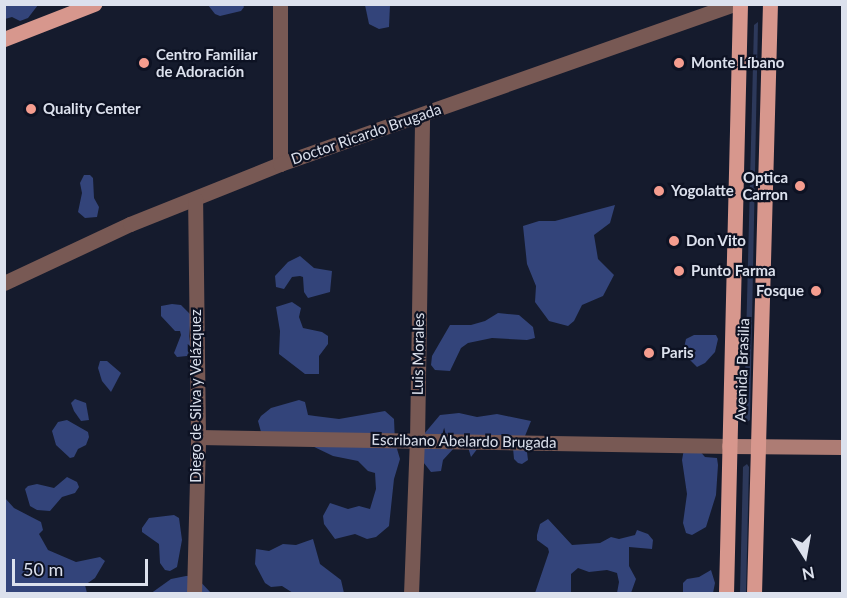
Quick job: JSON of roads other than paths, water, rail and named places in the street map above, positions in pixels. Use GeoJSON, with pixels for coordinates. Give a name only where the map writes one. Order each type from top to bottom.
{"type":"FeatureCollection","features":[{"type":"Feature","properties":{"kind":"main road"},"geometry":{"type":"LineString","coordinates":[[4,39],[94,4]]}},
{"type":"Feature","properties":{"kind":"main road","name":"Avenida Brasilia"},"geometry":{"type":"LineString","coordinates":[[726,594],[740,4]]}},
{"type":"Feature","properties":{"kind":"main road","name":"Avenida Brasilia"},"geometry":{"type":"LineString","coordinates":[[754,594],[770,4]]}},
{"type":"Feature","properties":{"kind":"street"},"geometry":{"type":"LineString","coordinates":[[279,164],[280,4]]}},
{"type":"Feature","properties":{"kind":"street","name":"Doctor Ricardo Brugada"},"geometry":{"type":"LineString","coordinates":[[4,283],[130,224],[279,164],[734,4]]}},
{"type":"Feature","properties":{"kind":"street","name":"Luis Morales"},"geometry":{"type":"LineString","coordinates":[[411,594],[417,441],[422,115]]}},
{"type":"Feature","properties":{"kind":"street","name":"Diego de Silva y Velázquez"},"geometry":{"type":"LineString","coordinates":[[194,594],[198,437],[195,199]]}},
{"type":"Feature","properties":{"kind":"street","name":"Escribano Abelardo Brugada"},"geometry":{"type":"LineString","coordinates":[[198,437],[729,446]]}},
{"type":"Feature","properties":{"kind":"street"},"geometry":{"type":"LineString","coordinates":[[729,446],[843,447]]}},
{"type":"Feature","properties":{"kind":"place","name":"Centro Familiar de Adoración"},"geometry":{"type":"Point","coordinates":[144,63]}},
{"type":"Feature","properties":{"kind":"place","name":"Monte Líbano"},"geometry":{"type":"Point","coordinates":[679,63]}},
{"type":"Feature","properties":{"kind":"place","name":"Quality Center"},"geometry":{"type":"Point","coordinates":[31,109]}},
{"type":"Feature","properties":{"kind":"place","name":"Optica Carron"},"geometry":{"type":"Point","coordinates":[800,186]}},
{"type":"Feature","properties":{"kind":"place","name":"Yogolatte"},"geometry":{"type":"Point","coordinates":[659,191]}},
{"type":"Feature","properties":{"kind":"place","name":"Don Vito"},"geometry":{"type":"Point","coordinates":[674,241]}},
{"type":"Feature","properties":{"kind":"place","name":"Punto Farma"},"geometry":{"type":"Point","coordinates":[679,271]}},
{"type":"Feature","properties":{"kind":"place","name":"Fosque"},"geometry":{"type":"Point","coordinates":[816,291]}},
{"type":"Feature","properties":{"kind":"place","name":"Paris"},"geometry":{"type":"Point","coordinates":[649,353]}}]}
